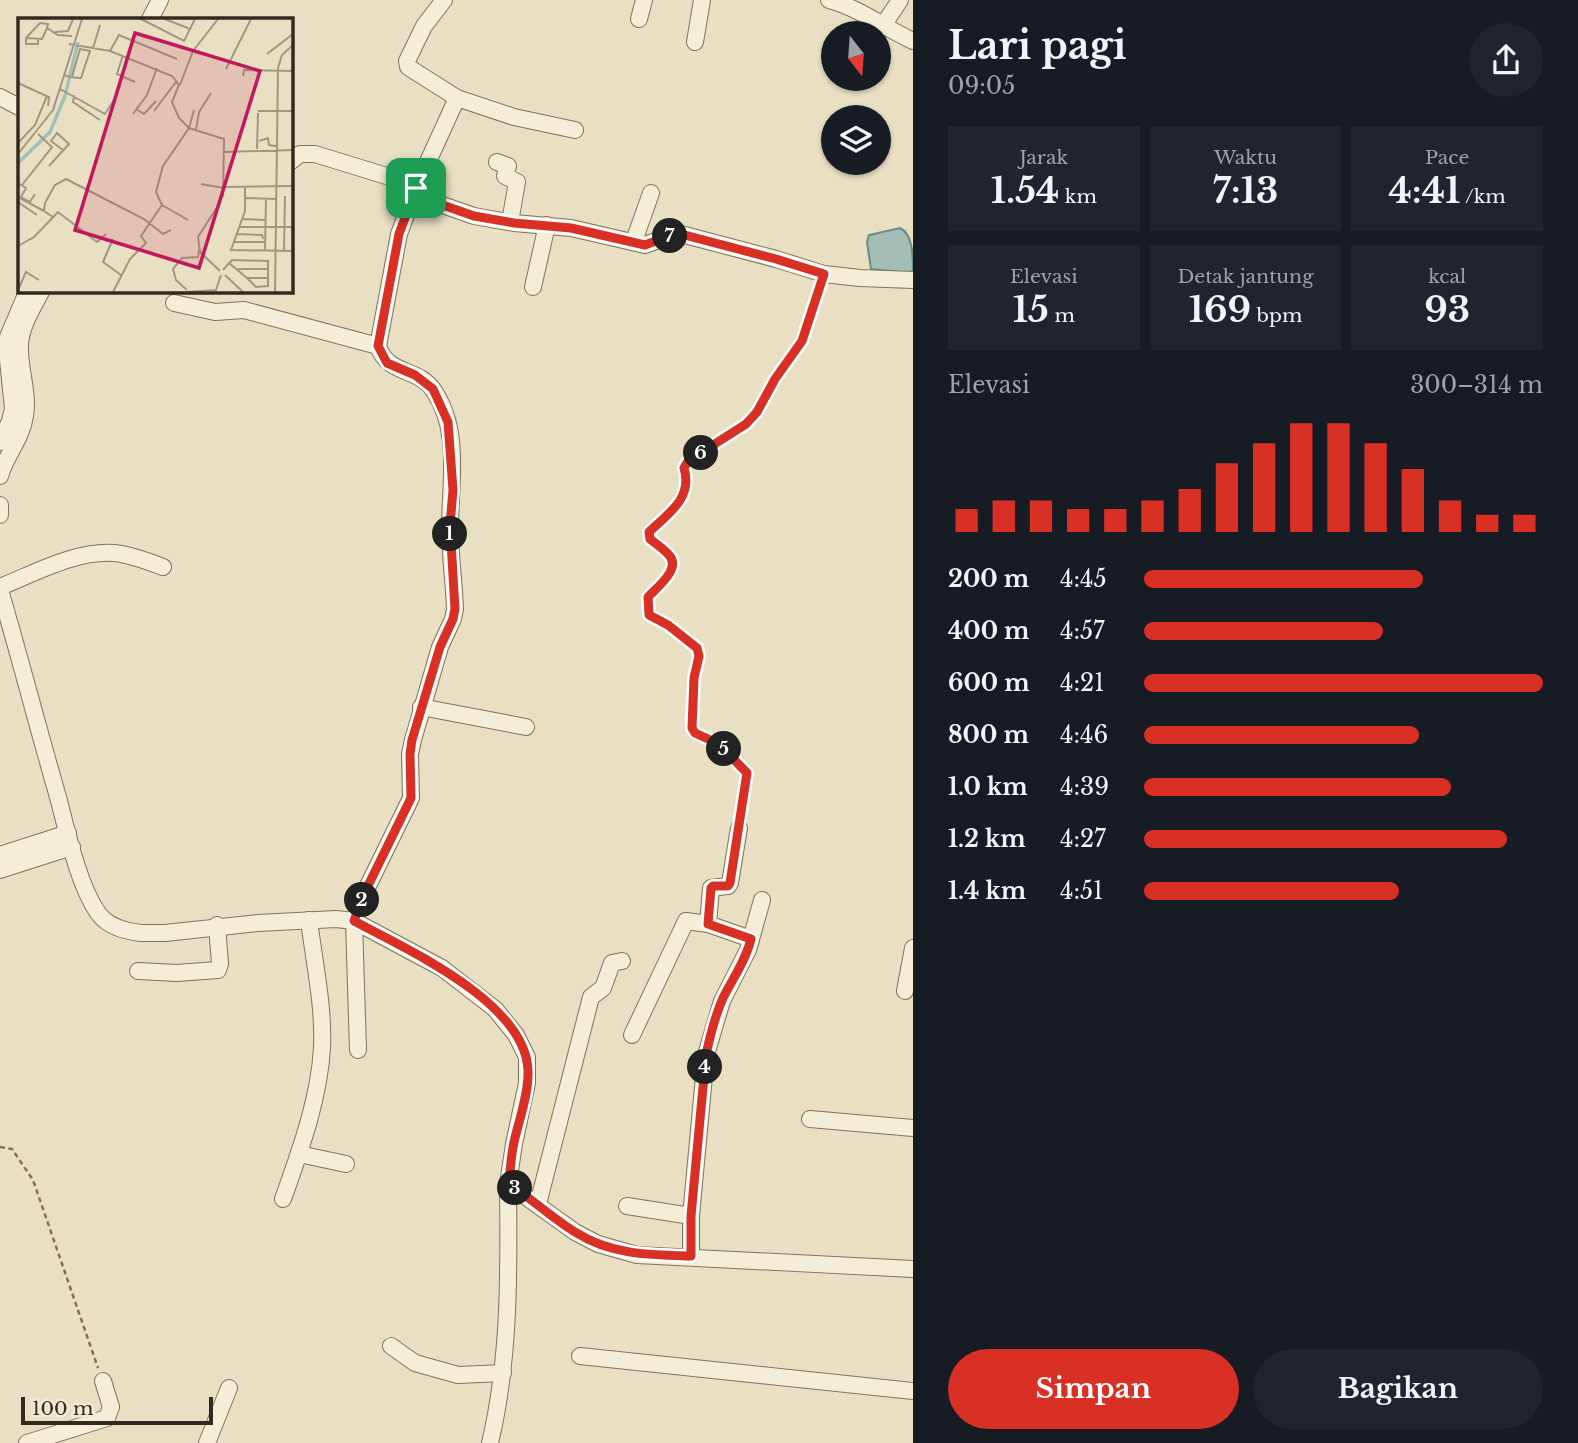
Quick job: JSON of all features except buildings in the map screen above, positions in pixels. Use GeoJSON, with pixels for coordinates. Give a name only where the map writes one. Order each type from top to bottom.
{"type":"FeatureCollection","features":[{"type":"Feature","properties":{"kind":"street"},"geometry":{"type":"LineString","coordinates":[[151,18],[160,0]]}},
{"type":"Feature","properties":{"kind":"street"},"geometry":{"type":"LineString","coordinates":[[444,0],[424,26],[407,61],[408,67],[457,98],[514,117],[575,130]]}},
{"type":"Feature","properties":{"kind":"street"},"geometry":{"type":"LineString","coordinates":[[639,19],[643,0]]}},
{"type":"Feature","properties":{"kind":"street"},"geometry":{"type":"LineString","coordinates":[[695,42],[702,0]]}},
{"type":"Feature","properties":{"kind":"street"},"geometry":{"type":"LineString","coordinates":[[829,0],[872,21]]}},
{"type":"Feature","properties":{"kind":"street"},"geometry":{"type":"LineString","coordinates":[[886,21],[900,0]]}},
{"type":"Feature","properties":{"kind":"street"},"geometry":{"type":"LineString","coordinates":[[891,31],[913,41]]}},
{"type":"Feature","properties":{"kind":"street"},"geometry":{"type":"LineString","coordinates":[[0,97],[18,106]]}},
{"type":"Feature","properties":{"kind":"street"},"geometry":{"type":"LineString","coordinates":[[358,1050],[354,921],[363,896],[411,798],[410,754],[421,707],[455,609],[451,544],[453,490],[445,414],[433,389],[415,375],[387,363],[378,346],[399,234],[416,188],[457,98]]}},
{"type":"Feature","properties":{"kind":"street"},"geometry":{"type":"LineString","coordinates":[[292,160],[300,154],[315,154],[393,178],[416,188],[451,216],[474,216],[571,228],[645,245],[677,233],[824,274],[913,280]]}},
{"type":"Feature","properties":{"kind":"street"},"geometry":{"type":"LineString","coordinates":[[497,162],[508,166],[505,176],[517,182],[510,222]]}},
{"type":"Feature","properties":{"kind":"street"},"geometry":{"type":"LineString","coordinates":[[634,241],[651,193]]}},
{"type":"Feature","properties":{"kind":"street"},"geometry":{"type":"LineString","coordinates":[[534,287],[547,225]]}},
{"type":"Feature","properties":{"kind":"street"},"geometry":{"type":"LineString","coordinates":[[0,442],[13,409],[8,337],[27,292]]}},
{"type":"Feature","properties":{"kind":"street"},"geometry":{"type":"LineString","coordinates":[[0,475],[23,426],[26,397],[19,344],[41,292]]}},
{"type":"Feature","properties":{"kind":"street"},"geometry":{"type":"LineString","coordinates":[[174,303],[215,312],[244,310],[378,346]]}},
{"type":"Feature","properties":{"kind":"street"},"geometry":{"type":"LineString","coordinates":[[0,505],[0,515]]}},
{"type":"Feature","properties":{"kind":"street"},"geometry":{"type":"LineString","coordinates":[[163,567],[137,557],[115,553],[94,554],[52,565],[1,594],[70,840],[89,897],[99,915],[117,928],[134,932],[165,933],[217,925],[309,920],[354,921],[442,968],[495,1009],[523,1046],[528,1065],[527,1083],[514,1144],[503,1373],[490,1443]]}},
{"type":"Feature","properties":{"kind":"street"},"geometry":{"type":"LineString","coordinates":[[421,707],[526,727]]}},
{"type":"Feature","properties":{"kind":"street"},"geometry":{"type":"LineString","coordinates":[[708,924],[711,888],[728,886],[730,883],[739,828]]}},
{"type":"Feature","properties":{"kind":"street"},"geometry":{"type":"LineString","coordinates":[[0,855],[70,840]]}},
{"type":"Feature","properties":{"kind":"street"},"geometry":{"type":"LineString","coordinates":[[0,870],[70,840]]}},
{"type":"Feature","properties":{"kind":"street"},"geometry":{"type":"LineString","coordinates":[[691,1256],[691,1216],[710,1034],[722,1000],[746,957],[762,900]]}},
{"type":"Feature","properties":{"kind":"street"},"geometry":{"type":"LineString","coordinates":[[283,1199],[317,1091],[322,1047],[321,1013],[309,920]]}},
{"type":"Feature","properties":{"kind":"street"},"geometry":{"type":"LineString","coordinates":[[632,1035],[684,923],[691,920],[708,924],[751,939]]}},
{"type":"Feature","properties":{"kind":"street"},"geometry":{"type":"LineString","coordinates":[[138,971],[177,973],[218,970],[220,964],[217,925]]}},
{"type":"Feature","properties":{"kind":"street"},"geometry":{"type":"LineString","coordinates":[[905,991],[913,948]]}},
{"type":"Feature","properties":{"kind":"street"},"geometry":{"type":"LineString","coordinates":[[535,1202],[591,997],[603,988],[612,963],[622,961]]}},
{"type":"Feature","properties":{"kind":"street"},"geometry":{"type":"LineString","coordinates":[[810,1119],[913,1128]]}},
{"type":"Feature","properties":{"kind":"street"},"geometry":{"type":"LineString","coordinates":[[299,1154],[346,1164]]}},
{"type":"Feature","properties":{"kind":"street"},"geometry":{"type":"LineString","coordinates":[[511,1186],[575,1232],[598,1244],[637,1255],[913,1269]]}},
{"type":"Feature","properties":{"kind":"street"},"geometry":{"type":"LineString","coordinates":[[627,1206],[691,1216]]}},
{"type":"Feature","properties":{"kind":"street"},"geometry":{"type":"LineString","coordinates":[[391,1346],[415,1363],[458,1375],[503,1373]]}},
{"type":"Feature","properties":{"kind":"street"},"geometry":{"type":"LineString","coordinates":[[580,1356],[913,1391]]}},
{"type":"Feature","properties":{"kind":"street"},"geometry":{"type":"LineString","coordinates":[[27,1443],[107,1418],[111,1407],[103,1381]]}},
{"type":"Feature","properties":{"kind":"street"},"geometry":{"type":"LineString","coordinates":[[207,1443],[229,1388]]}},
{"type":"Feature","properties":{"kind":"path"},"geometry":{"type":"LineString","coordinates":[[739,828],[747,773],[719,744],[695,733],[692,728],[694,678],[699,656],[697,648],[668,625],[649,615],[648,597],[672,570],[673,561],[670,555],[650,539],[649,532],[684,496],[687,479],[684,468],[688,461],[746,424],[757,412],[775,379],[802,341],[824,274]]}},
{"type":"Feature","properties":{"kind":"path"},"geometry":{"type":"LineString","coordinates":[[0,1147],[12,1149],[33,1180],[103,1381]]}},
{"type":"Feature","properties":{"kind":"water"},"geometry":{"type":"Polygon","coordinates":[[[900,228],[910,240],[913,271],[908,273],[871,269],[867,242],[869,235],[900,228]]]}},
{"type":"Feature","properties":{"kind":"route"},"geometry":{"type":"LineString","coordinates":[[416,188],[434,202],[474,216],[571,228],[645,245],[677,233],[824,274],[802,341],[775,379],[757,412],[746,424],[688,461],[684,468],[687,479],[684,496],[649,532],[650,539],[670,555],[673,561],[672,570],[648,597],[649,615],[685,638],[697,648],[699,656],[694,678],[692,728],[695,733],[719,744],[747,773],[730,883],[728,886],[711,888],[708,924],[751,939],[746,957],[722,1000],[706,1055],[691,1216],[691,1256],[637,1255],[598,1244],[575,1232],[509,1184],[528,1074],[523,1046],[495,1009],[468,987],[442,968],[354,921],[363,896],[411,798],[412,740],[440,647],[455,609],[450,525],[452,457],[448,422],[433,389],[415,375],[387,363],[378,346],[399,234],[416,188]]}}]}
